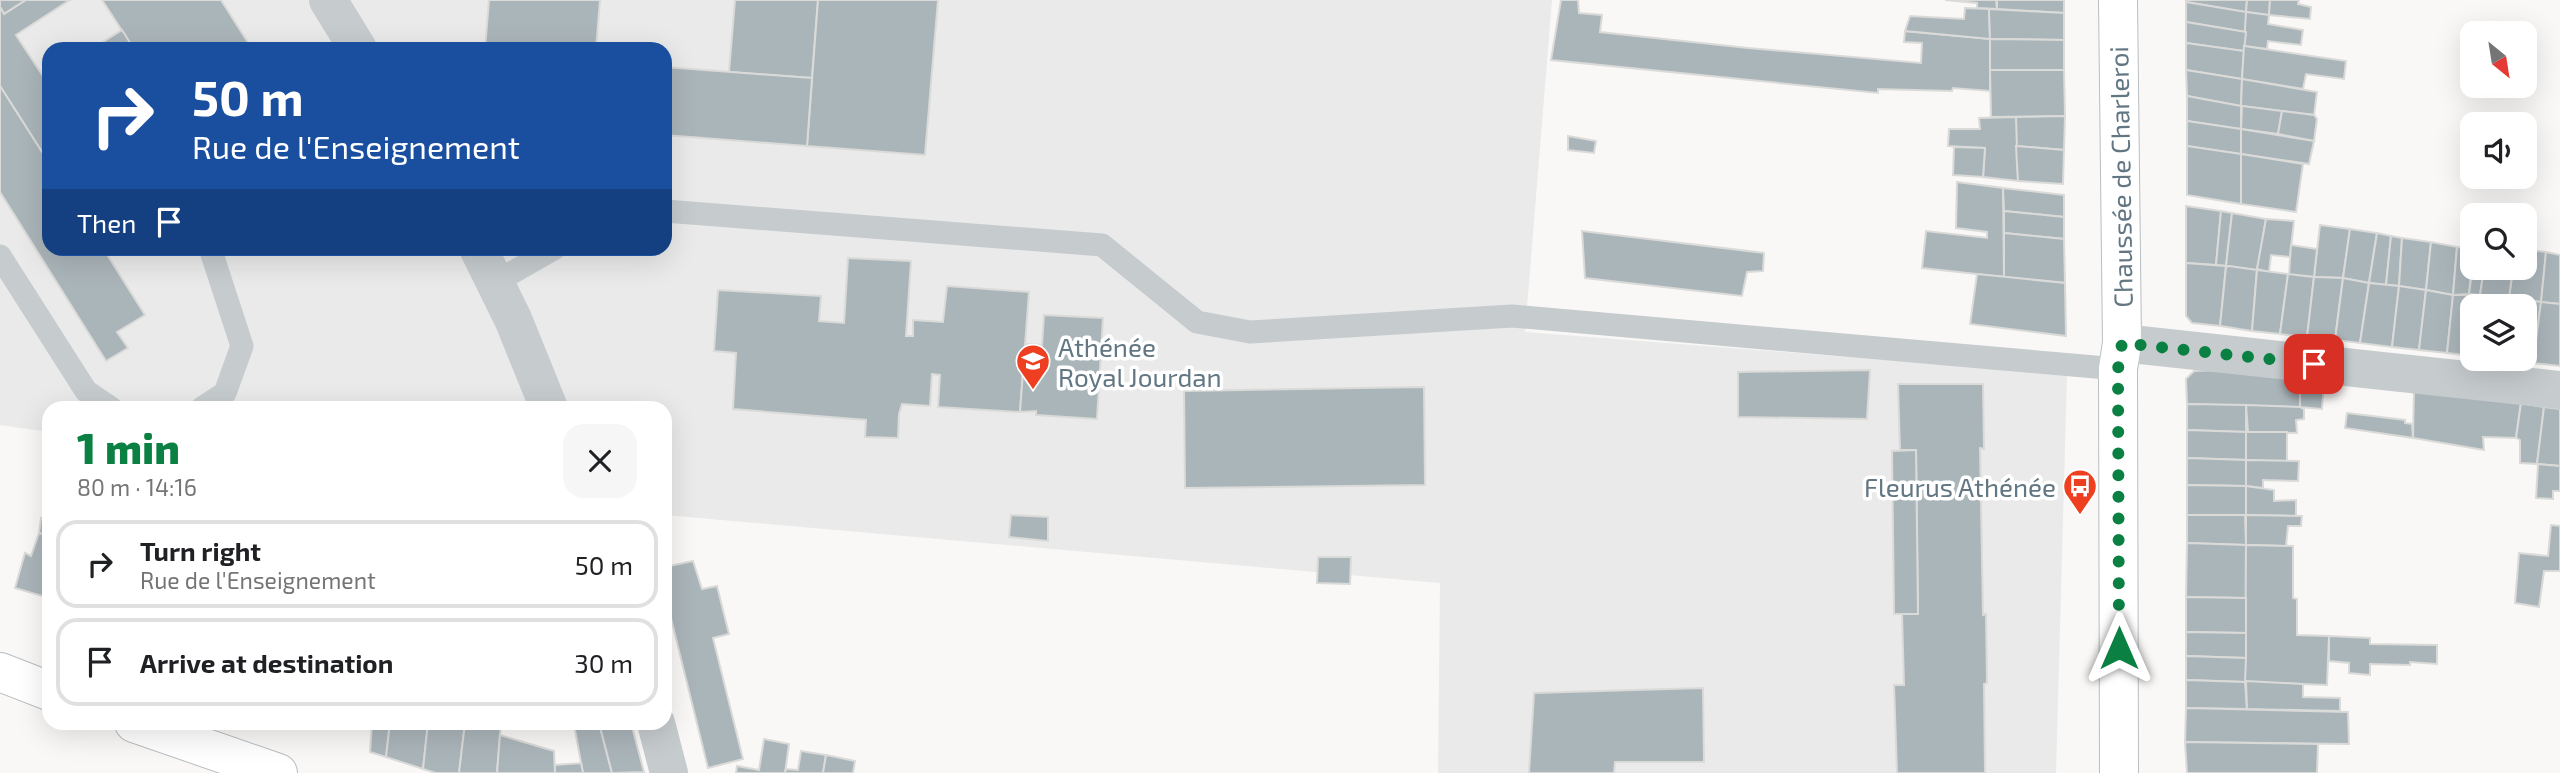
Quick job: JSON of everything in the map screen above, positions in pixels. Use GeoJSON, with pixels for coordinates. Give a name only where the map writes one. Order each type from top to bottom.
{"type":"FeatureCollection","features":[{"type":"Feature","properties":{"kind":"main road","name":"Chaussée de Charleroi"},"geometry":{"type":"LineString","coordinates":[[2118,0],[2119,773]]}},
{"type":"Feature","properties":{"kind":"main road"},"geometry":{"type":"LineString","coordinates":[[0,672],[42,688]]}},
{"type":"Feature","properties":{"kind":"main road"},"geometry":{"type":"LineString","coordinates":[[154,730],[278,773]]}},
{"type":"Feature","properties":{"kind":"street"},"geometry":{"type":"LineString","coordinates":[[328,0],[354,42]]}},
{"type":"Feature","properties":{"kind":"street"},"geometry":{"type":"LineString","coordinates":[[482,256],[513,319],[546,401]]}},
{"type":"Feature","properties":{"kind":"street"},"geometry":{"type":"LineString","coordinates":[[2120,356],[2560,390]]}},
{"type":"Feature","properties":{"kind":"street"},"geometry":{"type":"LineString","coordinates":[[658,730],[669,773]]}},
{"type":"Feature","properties":{"kind":"lane"},"geometry":{"type":"LineString","coordinates":[[672,212],[1102,245],[1197,322],[1250,331],[1512,316],[2120,356]]}},
{"type":"Feature","properties":{"kind":"lane"},"geometry":{"type":"LineString","coordinates":[[0,256],[86,391],[101,401]]}},
{"type":"Feature","properties":{"kind":"lane"},"geometry":{"type":"LineString","coordinates":[[213,256],[242,346],[225,393],[213,401]]}},
{"type":"Feature","properties":{"kind":"lane"},"geometry":{"type":"LineString","coordinates":[[494,283],[541,256]]}},
{"type":"Feature","properties":{"kind":"shaded area","name":"Athénée Royal Jourdan"},"geometry":{"type":"Polygon","coordinates":[[[0,0],[1552,0],[1525,332],[2067,374],[2056,773],[1438,773],[1440,583],[672,516],[672,401],[42,401],[42,431],[0,425],[0,0]]]}},
{"type":"Feature","properties":{"kind":"building"},"geometry":{"type":"Polygon","coordinates":[[[0,0],[26,0],[4,14],[0,0]]]}},
{"type":"Feature","properties":{"kind":"building"},"geometry":{"type":"Polygon","coordinates":[[[26,0],[70,0],[16,35],[42,74],[42,152],[0,86],[0,7],[4,14],[26,0]]]}},
{"type":"Feature","properties":{"kind":"building"},"geometry":{"type":"Polygon","coordinates":[[[102,0],[221,0],[248,42],[129,42],[102,0]]]}},
{"type":"Feature","properties":{"kind":"building"},"geometry":{"type":"Polygon","coordinates":[[[489,0],[600,0],[597,42],[486,42],[489,0]]]}},
{"type":"Feature","properties":{"kind":"building"},"geometry":{"type":"Polygon","coordinates":[[[735,0],[818,0],[812,78],[729,72],[735,0]]]}},
{"type":"Feature","properties":{"kind":"building"},"geometry":{"type":"Polygon","coordinates":[[[818,0],[938,0],[925,155],[807,146],[818,0]]]}},
{"type":"Feature","properties":{"kind":"building"},"geometry":{"type":"Polygon","coordinates":[[[1561,0],[1578,0],[1579,13],[1602,15],[1600,32],[1748,48],[1921,63],[1922,43],[1904,42],[1905,31],[1990,39],[1990,91],[1953,88],[1952,91],[1878,89],[1878,93],[1551,60],[1561,0]]]}},
{"type":"Feature","properties":{"kind":"building"},"geometry":{"type":"Polygon","coordinates":[[[1945,0],[1996,0],[1997,9],[1977,8],[1977,3],[1945,0]]]}},
{"type":"Feature","properties":{"kind":"building"},"geometry":{"type":"Polygon","coordinates":[[[1997,0],[2064,0],[2064,13],[1997,9],[1997,0]]]}},
{"type":"Feature","properties":{"kind":"building"},"geometry":{"type":"Polygon","coordinates":[[[2247,0],[2246,12],[2186,2],[2247,0]]]}},
{"type":"Feature","properties":{"kind":"building"},"geometry":{"type":"Polygon","coordinates":[[[2247,0],[2270,0],[2269,15],[2246,12],[2247,0]]]}},
{"type":"Feature","properties":{"kind":"building"},"geometry":{"type":"Polygon","coordinates":[[[2270,0],[2299,0],[2298,4],[2311,7],[2310,19],[2269,15],[2270,0]]]}},
{"type":"Feature","properties":{"kind":"building"},"geometry":{"type":"Polygon","coordinates":[[[2186,2],[2246,12],[2246,32],[2186,22],[2186,2]]]}},
{"type":"Feature","properties":{"kind":"building"},"geometry":{"type":"Polygon","coordinates":[[[1965,8],[1989,9],[1990,39],[1905,31],[1910,16],[1964,19],[1965,8]]]}},
{"type":"Feature","properties":{"kind":"building"},"geometry":{"type":"Polygon","coordinates":[[[1989,9],[2064,13],[2064,40],[1990,39],[1989,9]]]}},
{"type":"Feature","properties":{"kind":"building"},"geometry":{"type":"Polygon","coordinates":[[[2246,12],[2269,15],[2268,24],[2303,30],[2301,45],[2268,41],[2267,49],[2244,46],[2246,12]]]}},
{"type":"Feature","properties":{"kind":"building"},"geometry":{"type":"Polygon","coordinates":[[[2186,22],[2246,32],[2244,51],[2186,43],[2186,22]]]}},
{"type":"Feature","properties":{"kind":"building"},"geometry":{"type":"Polygon","coordinates":[[[122,30],[130,42],[103,42],[122,30]]]}},
{"type":"Feature","properties":{"kind":"building"},"geometry":{"type":"Polygon","coordinates":[[[1990,39],[2064,40],[2064,70],[1990,70],[1990,39]]]}},
{"type":"Feature","properties":{"kind":"building"},"geometry":{"type":"Polygon","coordinates":[[[2186,43],[2244,51],[2242,79],[2186,70],[2186,43]]]}},
{"type":"Feature","properties":{"kind":"building"},"geometry":{"type":"Polygon","coordinates":[[[2244,46],[2346,61],[2344,79],[2306,74],[2303,89],[2242,79],[2244,46]]]}},
{"type":"Feature","properties":{"kind":"building"},"geometry":{"type":"Polygon","coordinates":[[[672,68],[812,78],[807,146],[672,136],[672,68]]]}},
{"type":"Feature","properties":{"kind":"building"},"geometry":{"type":"Polygon","coordinates":[[[1990,70],[2064,70],[2065,116],[1991,117],[1990,70]]]}},
{"type":"Feature","properties":{"kind":"building"},"geometry":{"type":"Polygon","coordinates":[[[2186,70],[2242,79],[2241,106],[2187,96],[2186,70]]]}},
{"type":"Feature","properties":{"kind":"building"},"geometry":{"type":"Polygon","coordinates":[[[2242,79],[2317,92],[2314,115],[2241,106],[2242,79]]]}},
{"type":"Feature","properties":{"kind":"building"},"geometry":{"type":"Polygon","coordinates":[[[0,86],[42,152],[42,256],[108,256],[145,315],[117,332],[128,348],[106,361],[0,192],[0,86]]]}},
{"type":"Feature","properties":{"kind":"building"},"geometry":{"type":"Polygon","coordinates":[[[2187,96],[2241,106],[2241,129],[2187,121],[2187,96]]]}},
{"type":"Feature","properties":{"kind":"building"},"geometry":{"type":"Polygon","coordinates":[[[2242,106],[2282,111],[2278,134],[2241,129],[2242,106]]]}},
{"type":"Feature","properties":{"kind":"building"},"geometry":{"type":"Polygon","coordinates":[[[2282,111],[2314,115],[2317,119],[2314,141],[2278,134],[2282,111]]]}},
{"type":"Feature","properties":{"kind":"building"},"geometry":{"type":"Polygon","coordinates":[[[2065,116],[2064,150],[2016,146],[2016,117],[2065,116]]]}},
{"type":"Feature","properties":{"kind":"building"},"geometry":{"type":"Polygon","coordinates":[[[2016,117],[2018,181],[1983,177],[1985,148],[1948,146],[1949,129],[1980,129],[1979,118],[2016,117]]]}},
{"type":"Feature","properties":{"kind":"building"},"geometry":{"type":"Polygon","coordinates":[[[2187,121],[2241,129],[2241,154],[2187,146],[2187,121]]]}},
{"type":"Feature","properties":{"kind":"building"},"geometry":{"type":"Polygon","coordinates":[[[2241,129],[2314,141],[2309,164],[2241,154],[2241,129]]]}},
{"type":"Feature","properties":{"kind":"building"},"geometry":{"type":"Polygon","coordinates":[[[1568,136],[1596,141],[1594,153],[1568,150],[1568,136]]]}},
{"type":"Feature","properties":{"kind":"building"},"geometry":{"type":"Polygon","coordinates":[[[2016,146],[2064,150],[2063,184],[2018,181],[2016,146]]]}},
{"type":"Feature","properties":{"kind":"building"},"geometry":{"type":"Polygon","coordinates":[[[2187,146],[2241,154],[2241,204],[2187,195],[2187,146]]]}},
{"type":"Feature","properties":{"kind":"building"},"geometry":{"type":"Polygon","coordinates":[[[1954,147],[1985,148],[1983,177],[1953,175],[1954,147]]]}},
{"type":"Feature","properties":{"kind":"building"},"geometry":{"type":"Polygon","coordinates":[[[2241,154],[2303,164],[2296,212],[2241,204],[2241,154]]]}},
{"type":"Feature","properties":{"kind":"building"},"geometry":{"type":"Polygon","coordinates":[[[1957,182],[2003,188],[2004,277],[1922,268],[1926,231],[1987,238],[1987,232],[1956,228],[1957,182]]]}},
{"type":"Feature","properties":{"kind":"building"},"geometry":{"type":"Polygon","coordinates":[[[2003,188],[2064,195],[2064,217],[2004,211],[2003,188]]]}},
{"type":"Feature","properties":{"kind":"building"},"geometry":{"type":"Polygon","coordinates":[[[2186,206],[2221,211],[2216,265],[2186,263],[2186,206]]]}},
{"type":"Feature","properties":{"kind":"building"},"geometry":{"type":"Polygon","coordinates":[[[2004,211],[2064,217],[2064,239],[2004,233],[2004,211]]]}},
{"type":"Feature","properties":{"kind":"building"},"geometry":{"type":"Polygon","coordinates":[[[2221,211],[2232,213],[2226,266],[2216,265],[2221,211]]]}},
{"type":"Feature","properties":{"kind":"building"},"geometry":{"type":"Polygon","coordinates":[[[2232,213],[2266,219],[2257,270],[2226,266],[2232,213]]]}},
{"type":"Feature","properties":{"kind":"building"},"geometry":{"type":"Polygon","coordinates":[[[2266,219],[2294,221],[2290,257],[2271,255],[2269,272],[2257,269],[2266,219]]]}},
{"type":"Feature","properties":{"kind":"building"},"geometry":{"type":"Polygon","coordinates":[[[2320,225],[2350,229],[2343,278],[2314,277],[2320,225]]]}},
{"type":"Feature","properties":{"kind":"building"},"geometry":{"type":"Polygon","coordinates":[[[2350,229],[2377,233],[2369,283],[2343,278],[2350,229]]]}},
{"type":"Feature","properties":{"kind":"building"},"geometry":{"type":"Polygon","coordinates":[[[1582,231],[1764,253],[1763,271],[1747,272],[1742,296],[1585,278],[1582,231]]]}},
{"type":"Feature","properties":{"kind":"building"},"geometry":{"type":"Polygon","coordinates":[[[2004,233],[2064,239],[2065,283],[2004,277],[2004,233]]]}},
{"type":"Feature","properties":{"kind":"building"},"geometry":{"type":"Polygon","coordinates":[[[2377,233],[2391,236],[2386,285],[2369,283],[2377,233]]]}},
{"type":"Feature","properties":{"kind":"building"},"geometry":{"type":"Polygon","coordinates":[[[2391,236],[2402,238],[2399,286],[2386,285],[2391,236]]]}},
{"type":"Feature","properties":{"kind":"building"},"geometry":{"type":"Polygon","coordinates":[[[2402,238],[2431,242],[2426,290],[2399,286],[2402,238]]]}},
{"type":"Feature","properties":{"kind":"building"},"geometry":{"type":"Polygon","coordinates":[[[2431,242],[2457,247],[2453,295],[2426,290],[2431,242]]]}},
{"type":"Feature","properties":{"kind":"building"},"geometry":{"type":"Polygon","coordinates":[[[2291,245],[2317,249],[2314,277],[2289,275],[2291,245]]]}},
{"type":"Feature","properties":{"kind":"building"},"geometry":{"type":"Polygon","coordinates":[[[2457,247],[2460,247],[2460,280],[2470,280],[2469,294],[2453,295],[2457,247]]]}},
{"type":"Feature","properties":{"kind":"building"},"geometry":{"type":"Polygon","coordinates":[[[2537,251],[2546,252],[2541,302],[2537,302],[2537,294],[2510,294],[2511,280],[2537,280],[2537,251]]]}},
{"type":"Feature","properties":{"kind":"building"},"geometry":{"type":"Polygon","coordinates":[[[2546,252],[2560,255],[2560,304],[2541,302],[2546,252]]]}},
{"type":"Feature","properties":{"kind":"building"},"geometry":{"type":"Polygon","coordinates":[[[848,258],[911,261],[906,336],[913,336],[913,320],[943,322],[947,286],[1029,292],[1020,412],[938,407],[940,375],[932,374],[930,406],[902,404],[898,438],[865,437],[866,420],[733,409],[736,353],[714,351],[718,290],[821,296],[819,321],[844,323],[848,258]]]}},
{"type":"Feature","properties":{"kind":"building"},"geometry":{"type":"Polygon","coordinates":[[[2186,263],[2226,266],[2220,326],[2192,323],[2186,316],[2186,263]]]}},
{"type":"Feature","properties":{"kind":"building"},"geometry":{"type":"Polygon","coordinates":[[[2226,267],[2257,270],[2252,331],[2220,326],[2226,267]]]}},
{"type":"Feature","properties":{"kind":"building"},"geometry":{"type":"Polygon","coordinates":[[[2257,270],[2288,274],[2280,334],[2252,331],[2257,270]]]}},
{"type":"Feature","properties":{"kind":"building"},"geometry":{"type":"Polygon","coordinates":[[[1977,274],[2065,283],[2066,336],[1970,324],[1977,274]]]}},
{"type":"Feature","properties":{"kind":"building"},"geometry":{"type":"Polygon","coordinates":[[[2288,274],[2314,277],[2307,337],[2280,334],[2288,274]]]}},
{"type":"Feature","properties":{"kind":"building"},"geometry":{"type":"Polygon","coordinates":[[[2314,277],[2343,278],[2335,340],[2307,337],[2314,277]]]}},
{"type":"Feature","properties":{"kind":"building"},"geometry":{"type":"Polygon","coordinates":[[[2343,278],[2369,283],[2360,343],[2335,340],[2343,278]]]}},
{"type":"Feature","properties":{"kind":"building"},"geometry":{"type":"Polygon","coordinates":[[[2471,280],[2482,280],[2480,294],[2469,294],[2471,280]]]}},
{"type":"Feature","properties":{"kind":"building"},"geometry":{"type":"Polygon","coordinates":[[[2482,280],[2511,280],[2510,294],[2480,294],[2482,280]]]}},
{"type":"Feature","properties":{"kind":"building"},"geometry":{"type":"Polygon","coordinates":[[[2369,283],[2399,286],[2392,347],[2360,343],[2369,283]]]}},
{"type":"Feature","properties":{"kind":"building"},"geometry":{"type":"Polygon","coordinates":[[[2399,286],[2426,290],[2419,350],[2392,347],[2399,286]]]}},
{"type":"Feature","properties":{"kind":"building"},"geometry":{"type":"Polygon","coordinates":[[[2426,290],[2453,295],[2447,353],[2419,350],[2426,290]]]}},
{"type":"Feature","properties":{"kind":"building"},"geometry":{"type":"Polygon","coordinates":[[[2453,295],[2460,295],[2460,354],[2447,353],[2453,295]]]}},
{"type":"Feature","properties":{"kind":"building"},"geometry":{"type":"Polygon","coordinates":[[[2537,302],[2541,302],[2537,332],[2537,302]]]}},
{"type":"Feature","properties":{"kind":"building"},"geometry":{"type":"Polygon","coordinates":[[[2541,302],[2560,304],[2560,366],[2537,363],[2541,302]]]}},
{"type":"Feature","properties":{"kind":"building"},"geometry":{"type":"Polygon","coordinates":[[[1044,315],[1103,318],[1097,419],[1036,415],[1036,411],[1020,412],[1025,344],[1042,345],[1044,315]]]}},
{"type":"Feature","properties":{"kind":"building"},"geometry":{"type":"Polygon","coordinates":[[[2246,369],[2300,377],[2300,407],[2187,404],[2186,379],[2194,371],[2246,369]]]}},
{"type":"Feature","properties":{"kind":"building"},"geometry":{"type":"Polygon","coordinates":[[[1870,370],[1867,419],[1738,417],[1738,372],[1870,370]]]}},
{"type":"Feature","properties":{"kind":"building"},"geometry":{"type":"Polygon","coordinates":[[[2300,377],[2324,382],[2322,409],[2300,407],[2300,377]]]}},
{"type":"Feature","properties":{"kind":"building"},"geometry":{"type":"Polygon","coordinates":[[[1898,384],[1983,384],[1984,449],[1980,448],[1983,615],[1986,614],[1985,773],[1897,773],[1894,685],[1904,685],[1902,614],[1918,614],[1916,450],[1900,450],[1898,384]]]}},
{"type":"Feature","properties":{"kind":"building"},"geometry":{"type":"Polygon","coordinates":[[[1424,387],[1425,485],[1185,488],[1184,391],[1424,387]]]}},
{"type":"Feature","properties":{"kind":"building"},"geometry":{"type":"Polygon","coordinates":[[[2414,388],[2521,403],[2516,438],[2483,437],[2484,450],[2413,438],[2414,388]]]}},
{"type":"Feature","properties":{"kind":"building"},"geometry":{"type":"Polygon","coordinates":[[[2521,403],[2544,407],[2537,464],[2520,463],[2520,440],[2516,438],[2521,403]]]}},
{"type":"Feature","properties":{"kind":"building"},"geometry":{"type":"Polygon","coordinates":[[[2187,404],[2246,405],[2246,432],[2187,430],[2187,404]]]}},
{"type":"Feature","properties":{"kind":"building"},"geometry":{"type":"Polygon","coordinates":[[[2246,405],[2300,407],[2304,409],[2304,419],[2296,420],[2297,433],[2248,432],[2246,405]]]}},
{"type":"Feature","properties":{"kind":"building"},"geometry":{"type":"Polygon","coordinates":[[[2544,407],[2560,409],[2560,466],[2537,464],[2544,407]]]}},
{"type":"Feature","properties":{"kind":"building"},"geometry":{"type":"Polygon","coordinates":[[[2347,413],[2405,420],[2405,423],[2412,424],[2413,438],[2345,428],[2347,413]]]}},
{"type":"Feature","properties":{"kind":"building"},"geometry":{"type":"Polygon","coordinates":[[[2187,430],[2246,432],[2246,460],[2187,458],[2187,430]]]}},
{"type":"Feature","properties":{"kind":"building"},"geometry":{"type":"Polygon","coordinates":[[[2246,432],[2287,432],[2287,462],[2246,460],[2246,432]]]}},
{"type":"Feature","properties":{"kind":"building"},"geometry":{"type":"Polygon","coordinates":[[[1916,450],[1918,614],[1894,614],[1892,451],[1916,450]]]}},
{"type":"Feature","properties":{"kind":"building"},"geometry":{"type":"Polygon","coordinates":[[[2187,458],[2246,460],[2246,486],[2187,485],[2187,458]]]}},
{"type":"Feature","properties":{"kind":"building"},"geometry":{"type":"Polygon","coordinates":[[[2246,460],[2299,461],[2298,481],[2263,480],[2263,488],[2246,486],[2246,460]]]}},
{"type":"Feature","properties":{"kind":"building"},"geometry":{"type":"Polygon","coordinates":[[[2538,464],[2560,466],[2560,491],[2553,491],[2553,499],[2536,498],[2538,464]]]}},
{"type":"Feature","properties":{"kind":"building"},"geometry":{"type":"Polygon","coordinates":[[[2187,485],[2246,486],[2246,515],[2187,515],[2187,485]]]}},
{"type":"Feature","properties":{"kind":"building"},"geometry":{"type":"Polygon","coordinates":[[[2246,486],[2274,490],[2274,501],[2296,500],[2296,516],[2246,515],[2246,486]]]}},
{"type":"Feature","properties":{"kind":"building"},"geometry":{"type":"Polygon","coordinates":[[[1011,515],[1048,517],[1048,541],[1009,537],[1011,515]]]}},
{"type":"Feature","properties":{"kind":"building"},"geometry":{"type":"Polygon","coordinates":[[[2187,515],[2245,515],[2246,545],[2187,543],[2187,515]]]}},
{"type":"Feature","properties":{"kind":"building"},"geometry":{"type":"Polygon","coordinates":[[[2246,515],[2302,516],[2301,526],[2288,526],[2286,546],[2246,545],[2246,515]]]}},
{"type":"Feature","properties":{"kind":"building"},"geometry":{"type":"Polygon","coordinates":[[[41,518],[42,534],[39,533],[41,518]]]}},
{"type":"Feature","properties":{"kind":"building"},"geometry":{"type":"Polygon","coordinates":[[[2551,525],[2560,526],[2560,571],[2544,571],[2539,607],[2515,603],[2519,553],[2548,556],[2551,525]]]}},
{"type":"Feature","properties":{"kind":"building"},"geometry":{"type":"Polygon","coordinates":[[[39,533],[42,534],[42,596],[15,588],[25,553],[31,556],[39,533]]]}},
{"type":"Feature","properties":{"kind":"building"},"geometry":{"type":"Polygon","coordinates":[[[2187,543],[2246,545],[2246,598],[2186,597],[2187,543]]]}},
{"type":"Feature","properties":{"kind":"building"},"geometry":{"type":"Polygon","coordinates":[[[2246,545],[2293,546],[2293,598],[2297,599],[2297,635],[2329,636],[2327,685],[2245,682],[2246,545]]]}},
{"type":"Feature","properties":{"kind":"building"},"geometry":{"type":"Polygon","coordinates":[[[1318,557],[1351,557],[1350,584],[1317,583],[1318,557]]]}},
{"type":"Feature","properties":{"kind":"building"},"geometry":{"type":"Polygon","coordinates":[[[693,561],[702,589],[717,586],[729,634],[713,638],[743,759],[708,768],[672,622],[672,566],[693,561]]]}},
{"type":"Feature","properties":{"kind":"building"},"geometry":{"type":"Polygon","coordinates":[[[2186,597],[2246,598],[2246,633],[2186,632],[2186,597]]]}},
{"type":"Feature","properties":{"kind":"building"},"geometry":{"type":"Polygon","coordinates":[[[2186,632],[2246,633],[2246,658],[2186,656],[2186,632]]]}},
{"type":"Feature","properties":{"kind":"building"},"geometry":{"type":"Polygon","coordinates":[[[2329,636],[2370,638],[2370,644],[2437,645],[2437,664],[2370,664],[2370,675],[2349,673],[2349,663],[2329,661],[2329,636]]]}},
{"type":"Feature","properties":{"kind":"building"},"geometry":{"type":"Polygon","coordinates":[[[2186,656],[2246,658],[2245,682],[2186,680],[2186,656]]]}},
{"type":"Feature","properties":{"kind":"building"},"geometry":{"type":"Polygon","coordinates":[[[2186,680],[2245,682],[2247,709],[2186,708],[2186,680]]]}},
{"type":"Feature","properties":{"kind":"building"},"geometry":{"type":"Polygon","coordinates":[[[2246,681],[2303,684],[2303,697],[2340,698],[2340,711],[2247,709],[2246,681]]]}},
{"type":"Feature","properties":{"kind":"building"},"geometry":{"type":"Polygon","coordinates":[[[1703,688],[1704,762],[1615,762],[1614,773],[1529,773],[1534,693],[1703,688]]]}},
{"type":"Feature","properties":{"kind":"building"},"geometry":{"type":"Polygon","coordinates":[[[2186,708],[2348,712],[2349,744],[2185,742],[2186,708]]]}},
{"type":"Feature","properties":{"kind":"building"},"geometry":{"type":"Polygon","coordinates":[[[372,730],[389,730],[386,757],[370,752],[372,730]]]}},
{"type":"Feature","properties":{"kind":"building"},"geometry":{"type":"Polygon","coordinates":[[[389,730],[427,730],[423,769],[386,757],[389,730]]]}},
{"type":"Feature","properties":{"kind":"building"},"geometry":{"type":"Polygon","coordinates":[[[427,730],[464,730],[459,773],[436,773],[423,769],[427,730]]]}},
{"type":"Feature","properties":{"kind":"building"},"geometry":{"type":"Polygon","coordinates":[[[464,730],[500,730],[497,773],[459,773],[464,730]]]}},
{"type":"Feature","properties":{"kind":"building"},"geometry":{"type":"Polygon","coordinates":[[[575,730],[601,730],[612,773],[583,773],[575,730]]]}},
{"type":"Feature","properties":{"kind":"building"},"geometry":{"type":"Polygon","coordinates":[[[601,730],[633,730],[644,772],[612,773],[601,730]]]}},
{"type":"Feature","properties":{"kind":"building"},"geometry":{"type":"Polygon","coordinates":[[[500,735],[554,751],[555,773],[497,773],[500,735]]]}},
{"type":"Feature","properties":{"kind":"building"},"geometry":{"type":"Polygon","coordinates":[[[764,739],[789,744],[785,773],[736,773],[737,766],[759,770],[764,739]]]}},
{"type":"Feature","properties":{"kind":"building"},"geometry":{"type":"Polygon","coordinates":[[[2185,742],[2318,744],[2317,773],[2187,773],[2185,742]]]}},
{"type":"Feature","properties":{"kind":"building"},"geometry":{"type":"Polygon","coordinates":[[[801,751],[826,755],[823,773],[785,773],[786,769],[798,770],[801,751]]]}},
{"type":"Feature","properties":{"kind":"building"},"geometry":{"type":"Polygon","coordinates":[[[826,755],[855,761],[853,773],[823,773],[826,755]]]}},
{"type":"Feature","properties":{"kind":"building"},"geometry":{"type":"Polygon","coordinates":[[[581,763],[583,773],[555,773],[555,765],[581,763]]]}},
{"type":"Feature","properties":{"kind":"place","name":"Athénée Royal Jourdan"},"geometry":{"type":"Point","coordinates":[1033,391]}},
{"type":"Feature","properties":{"kind":"place","name":"Fleurus Athénée"},"geometry":{"type":"Point","coordinates":[2080,516]}},
{"type":"Feature","properties":{"kind":"route"},"geometry":{"type":"LineString","coordinates":[[2119,648],[2118,369],[2122,343],[2314,364]]}}]}
